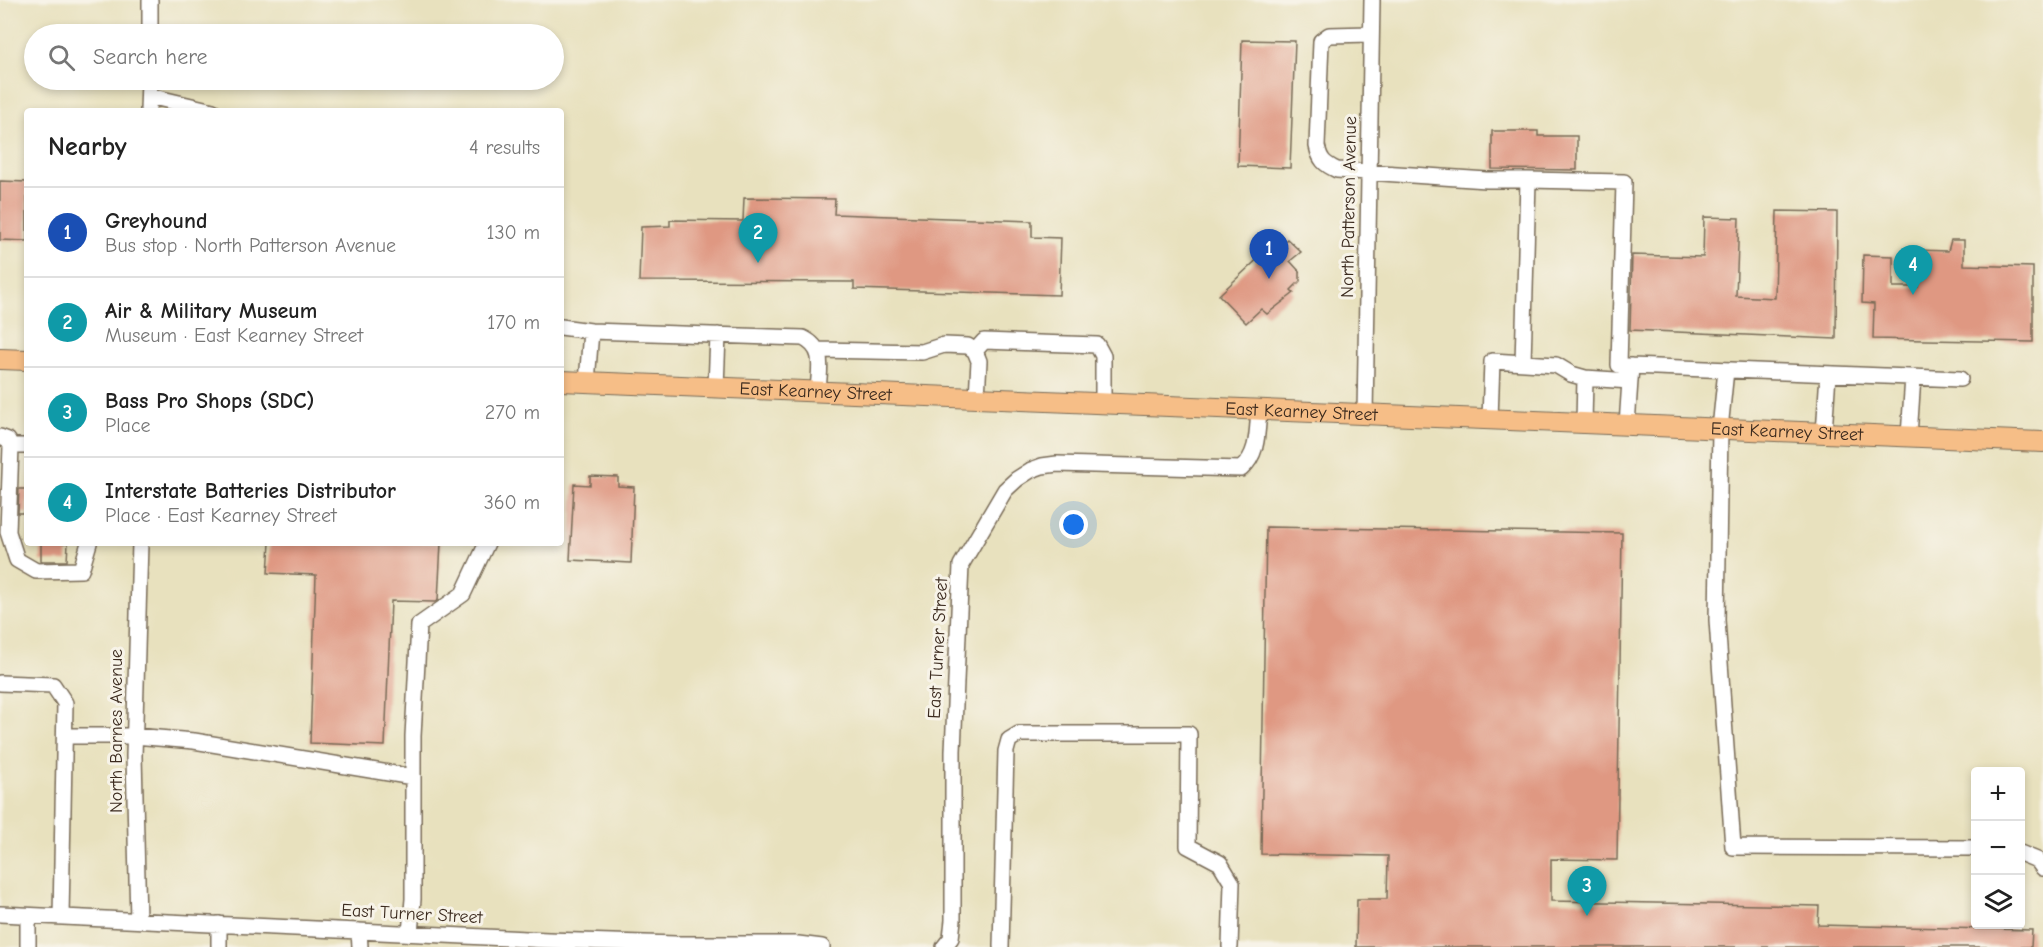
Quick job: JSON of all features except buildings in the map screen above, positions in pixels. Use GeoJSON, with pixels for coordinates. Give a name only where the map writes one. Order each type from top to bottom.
{"type":"FeatureCollection","features":[{"type":"Feature","properties":{"kind":"main road"},"geometry":{"type":"LineString","coordinates":[[0,359],[24,360]]}},
{"type":"Feature","properties":{"kind":"main road","name":"East Kearney Street"},"geometry":{"type":"LineString","coordinates":[[564,381],[2043,442]]}},
{"type":"Feature","properties":{"kind":"street"},"geometry":{"type":"LineString","coordinates":[[150,0],[150,24]]}},
{"type":"Feature","properties":{"kind":"street","name":"North Patterson Avenue"},"geometry":{"type":"LineString","coordinates":[[1365,414],[1372,0]]}},
{"type":"Feature","properties":{"kind":"street"},"geometry":{"type":"LineString","coordinates":[[1371,34],[1329,35],[1321,41],[1317,134],[1320,156],[1325,165],[1337,170],[1487,180],[1624,182],[1619,365],[1631,374]]}},
{"type":"Feature","properties":{"kind":"street"},"geometry":{"type":"LineString","coordinates":[[148,103],[189,108]]}},
{"type":"Feature","properties":{"kind":"street"},"geometry":{"type":"LineString","coordinates":[[1523,363],[1528,180]]}},
{"type":"Feature","properties":{"kind":"street"},"geometry":{"type":"LineString","coordinates":[[564,327],[591,331],[803,338],[814,343],[818,350],[818,391]]}},
{"type":"Feature","properties":{"kind":"street"},"geometry":{"type":"LineString","coordinates":[[587,382],[591,331]]}},
{"type":"Feature","properties":{"kind":"street"},"geometry":{"type":"LineString","coordinates":[[716,387],[718,335]]}},
{"type":"Feature","properties":{"kind":"street"},"geometry":{"type":"LineString","coordinates":[[975,351],[984,341],[1097,345],[1103,356],[1103,402]]}},
{"type":"Feature","properties":{"kind":"street"},"geometry":{"type":"LineString","coordinates":[[818,350],[922,352],[944,345],[968,346],[975,351],[979,370],[977,397]]}},
{"type":"Feature","properties":{"kind":"street"},"geometry":{"type":"LineString","coordinates":[[1490,419],[1492,361],[1556,365],[1570,374],[1585,378],[1726,370],[1960,379]]}},
{"type":"Feature","properties":{"kind":"street"},"geometry":{"type":"LineString","coordinates":[[1726,370],[1720,429],[1717,620],[1733,847],[1971,848]]}},
{"type":"Feature","properties":{"kind":"street"},"geometry":{"type":"LineString","coordinates":[[1627,424],[1631,374]]}},
{"type":"Feature","properties":{"kind":"street"},"geometry":{"type":"LineString","coordinates":[[1824,433],[1827,374]]}},
{"type":"Feature","properties":{"kind":"street"},"geometry":{"type":"LineString","coordinates":[[1584,423],[1585,378]]}},
{"type":"Feature","properties":{"kind":"street"},"geometry":{"type":"LineString","coordinates":[[1909,436],[1913,378]]}},
{"type":"Feature","properties":{"kind":"street","name":"East Turner Street"},"geometry":{"type":"LineString","coordinates":[[944,947],[951,938],[953,920],[953,751],[961,565],[987,518],[1005,490],[1017,478],[1042,466],[1057,464],[1241,469],[1255,452],[1259,409]]}},
{"type":"Feature","properties":{"kind":"street"},"geometry":{"type":"LineString","coordinates":[[13,443],[8,532],[17,560],[36,571],[81,570],[88,546]]}},
{"type":"Feature","properties":{"kind":"street","name":"North Barnes Avenue"},"geometry":{"type":"LineString","coordinates":[[135,546],[134,736],[138,920]]}},
{"type":"Feature","properties":{"kind":"street"},"geometry":{"type":"LineString","coordinates":[[410,933],[413,898],[413,777],[419,625],[463,594],[486,546]]}},
{"type":"Feature","properties":{"kind":"street"},"geometry":{"type":"LineString","coordinates":[[0,683],[53,685],[65,704],[61,917]]}},
{"type":"Feature","properties":{"kind":"street"},"geometry":{"type":"LineString","coordinates":[[1001,947],[1006,751],[1009,740],[1019,734],[1189,734],[1188,846],[1220,863],[1232,883],[1230,947]]}},
{"type":"Feature","properties":{"kind":"street"},"geometry":{"type":"LineString","coordinates":[[65,736],[134,736],[194,741],[413,777]]}},
{"type":"Feature","properties":{"kind":"street"},"geometry":{"type":"LineString","coordinates":[[2025,855],[2037,860],[2043,868]]}},
{"type":"Feature","properties":{"kind":"street","name":"East Turner Street"},"geometry":{"type":"LineString","coordinates":[[0,914],[676,945],[798,944],[822,947]]}},
{"type":"Feature","properties":{"kind":"street"},"geometry":{"type":"LineString","coordinates":[[28,916],[28,947]]}},
{"type":"Feature","properties":{"kind":"street"},"geometry":{"type":"LineString","coordinates":[[219,924],[219,947]]}},
{"type":"Feature","properties":{"kind":"street"},"geometry":{"type":"LineString","coordinates":[[359,931],[360,947]]}},
{"type":"Feature","properties":{"kind":"place","name":"Air & Military Museum"},"geometry":{"type":"Point","coordinates":[758,263]}},
{"type":"Feature","properties":{"kind":"place","name":"Greyhound"},"geometry":{"type":"Point","coordinates":[1269,279]}},
{"type":"Feature","properties":{"kind":"place","name":"Interstate Batteries Distributor"},"geometry":{"type":"Point","coordinates":[1913,295]}},
{"type":"Feature","properties":{"kind":"place","name":"Bass Pro Shops (SDC)"},"geometry":{"type":"Point","coordinates":[1587,916]}}]}
